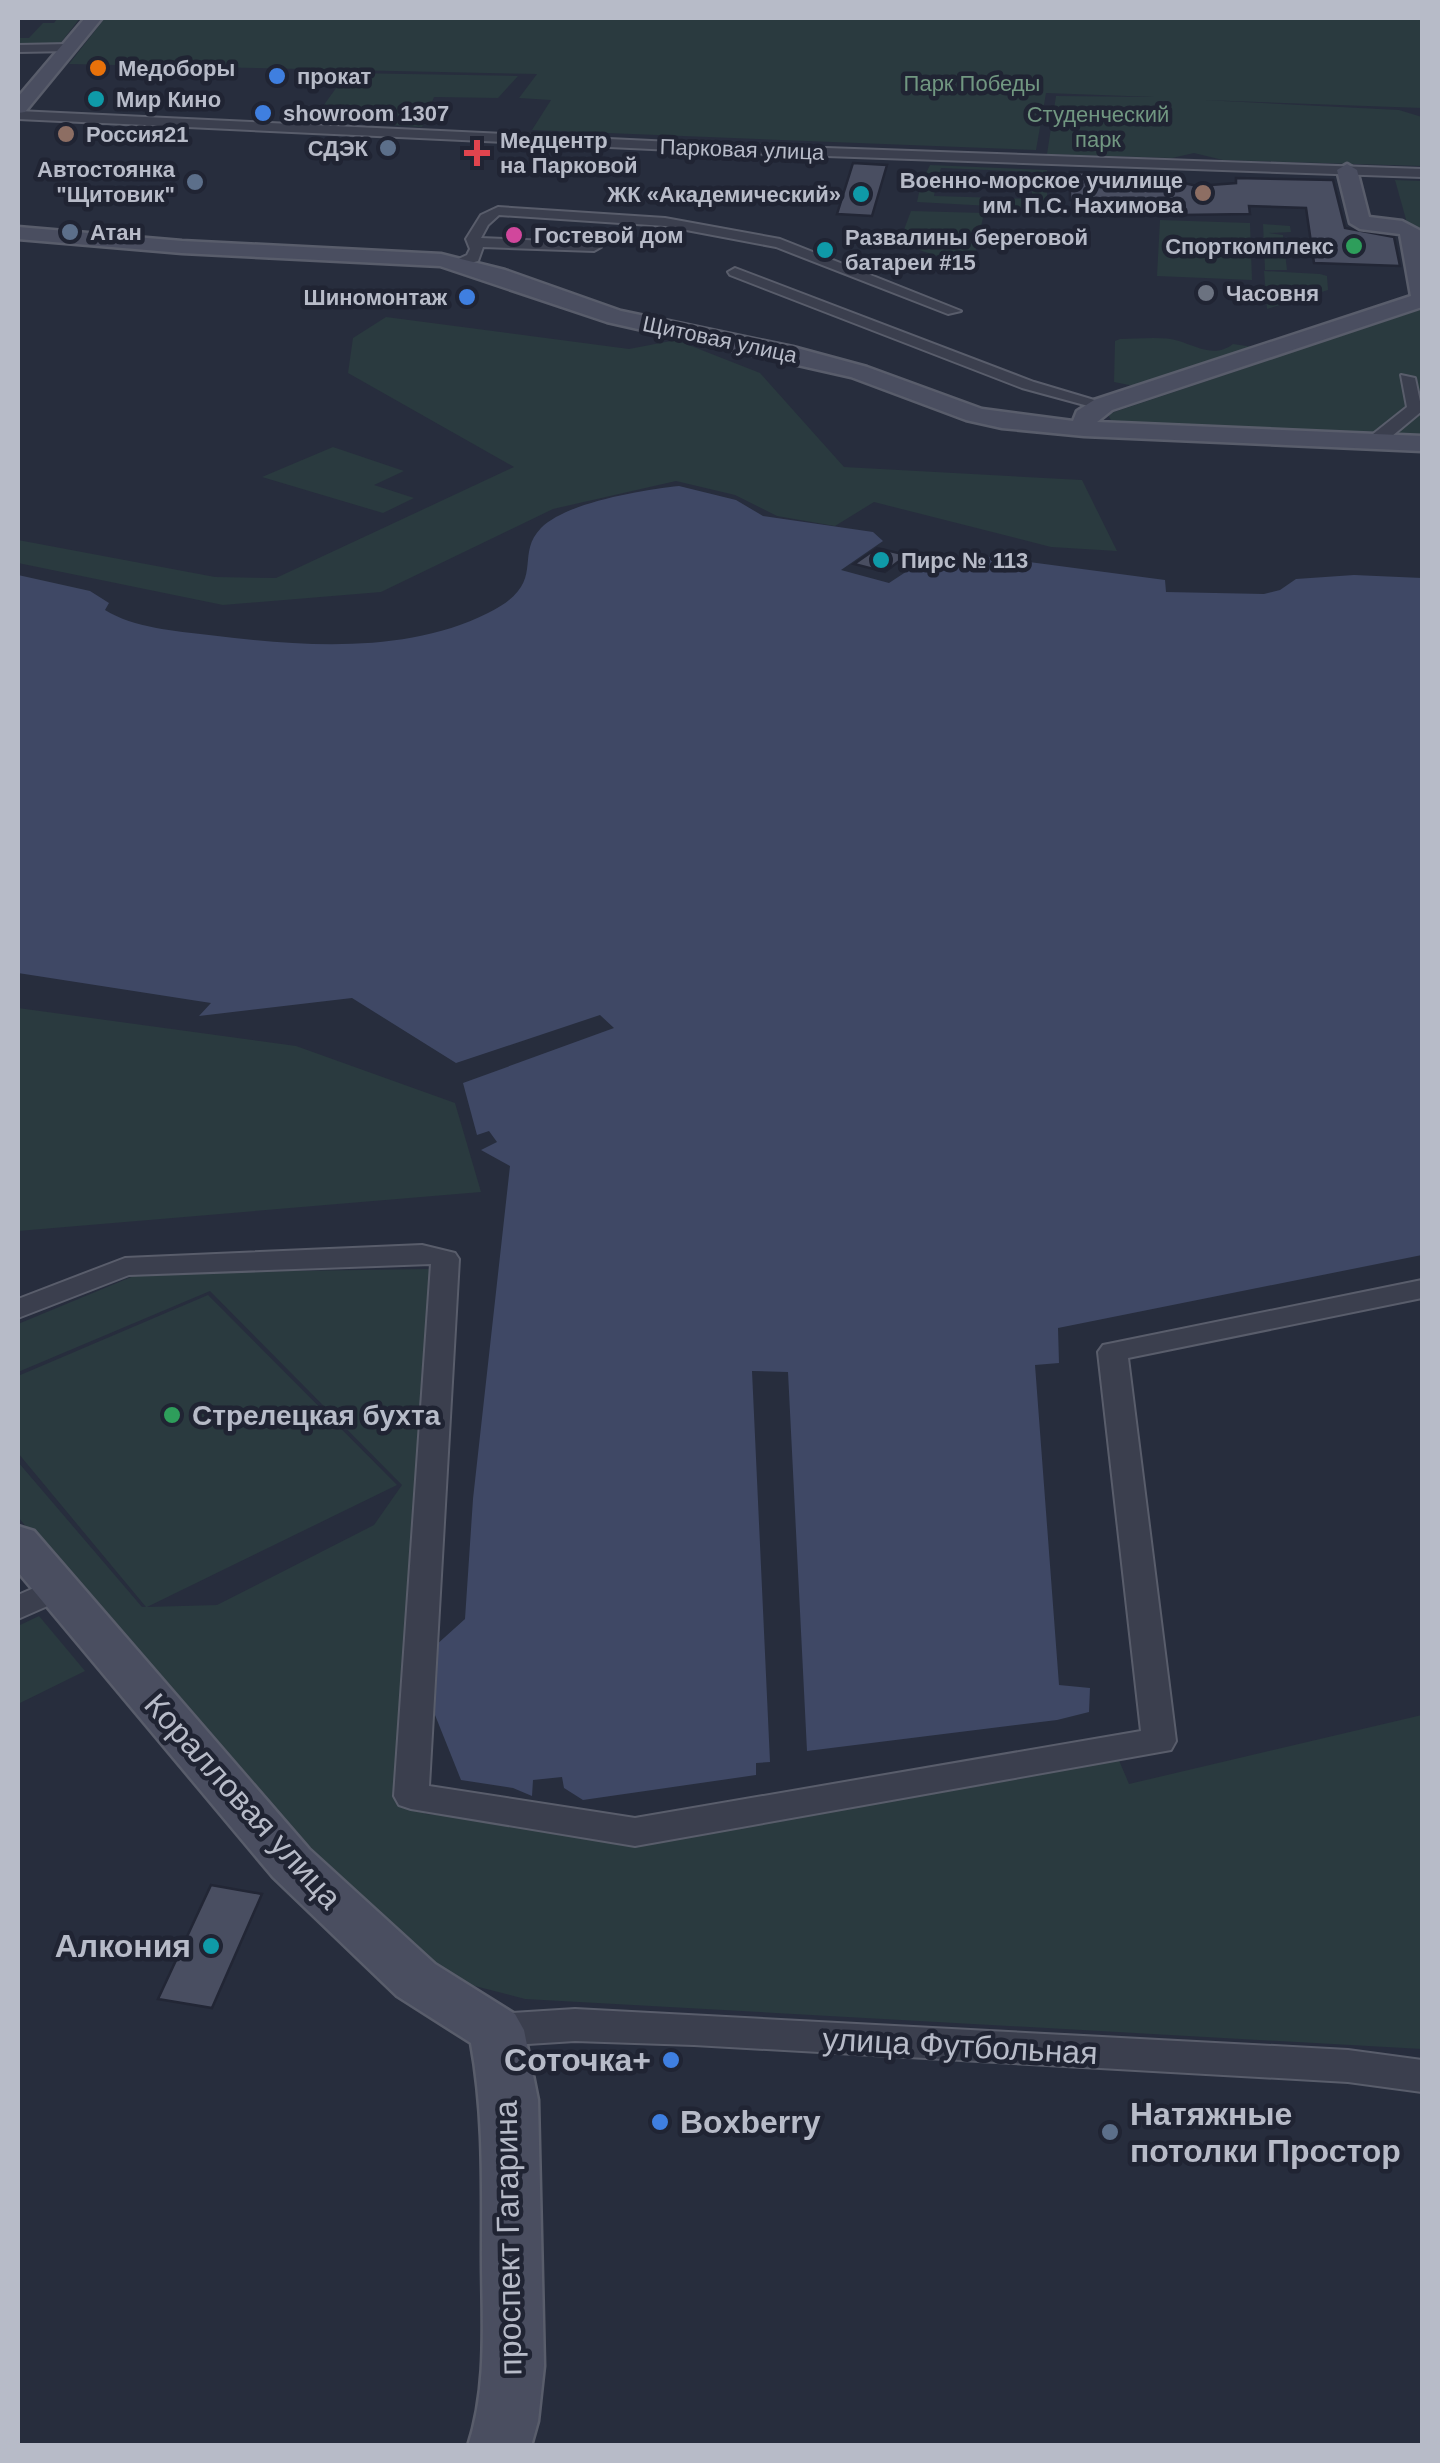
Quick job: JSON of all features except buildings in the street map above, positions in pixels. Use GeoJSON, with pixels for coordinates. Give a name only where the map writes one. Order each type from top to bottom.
{"type":"FeatureCollection","features":[{"type":"Feature","properties":{"kind":"street"},"geometry":{"type":"LineString","coordinates":[[18,112],[94,18]]}},
{"type":"Feature","properties":{"kind":"street"},"geometry":{"type":"LineString","coordinates":[[18,48],[68,48]]}},
{"type":"Feature","properties":{"kind":"street","name":"Парковая улица"},"geometry":{"type":"LineString","coordinates":[[18,112],[612,144],[1422,172]]}},
{"type":"Feature","properties":{"kind":"street"},"geometry":{"type":"LineString","coordinates":[[1084,430],[1086,416],[1103,404],[1422,298],[1410,231],[1394,225],[1360,223],[1347,170]]}},
{"type":"Feature","properties":{"kind":"street"},"geometry":{"type":"LineString","coordinates":[[457,265],[473,258],[476,232],[489,214],[498,211],[665,222],[780,243],[953,311]]}},
{"type":"Feature","properties":{"kind":"street","name":"Щитовая улица"},"geometry":{"type":"LineString","coordinates":[[18,233],[182,247],[441,260],[615,318],[793,354],[860,372],[974,416],[1084,430],[1422,444]]}},
{"type":"Feature","properties":{"kind":"street"},"geometry":{"type":"LineString","coordinates":[[474,242],[594,247]]}},
{"type":"Feature","properties":{"kind":"street"},"geometry":{"type":"LineString","coordinates":[[734,272],[1028,385],[1103,404]]}},
{"type":"Feature","properties":{"kind":"street"},"geometry":{"type":"LineString","coordinates":[[1374,442],[1416,408],[1408,378]]}},
{"type":"Feature","properties":{"kind":"street"},"geometry":{"type":"LineString","coordinates":[[18,1309],[126,1267],[422,1253],[444,1259],[411,1796],[635,1832],[1159,1741],[1112,1352],[1422,1289]]}},
{"type":"Feature","properties":{"kind":"street","name":"Коралловая улица"},"geometry":{"type":"LineString","coordinates":[[18,1542],[37,1598],[291,1863],[416,1980],[496,2030]]}},
{"type":"Feature","properties":{"kind":"street","name":"улица Футбольная"},"geometry":{"type":"LineString","coordinates":[[496,2030],[575,2025],[694,2029],[1348,2066],[1422,2076]]}},
{"type":"Feature","properties":{"kind":"street","name":"проспект Гагарина"},"geometry":{"type":"LineString","coordinates":[[496,2030],[510,2100],[513,2366],[499,2446]]}},
{"type":"Feature","properties":{"kind":"green space"},"geometry":{"type":"Polygon","coordinates":[[[58,18],[80,18],[59,45],[18,44],[18,38],[29,38],[43,23],[54,23],[58,18]]]}},
{"type":"Feature","properties":{"kind":"green space","name":"Парк Победы"},"geometry":{"type":"Polygon","coordinates":[[[105,18],[1422,18],[1422,108],[1204,100],[1399,110],[1422,117],[1422,166],[1223,160],[1194,153],[1172,158],[1047,154],[1056,96],[1154,97],[1046,93],[1036,150],[532,130],[551,100],[519,98],[537,74],[69,64],[105,18]]]}},
{"type":"Feature","properties":{"kind":"green space"},"geometry":{"type":"Polygon","coordinates":[[[347,73],[518,76],[498,98],[434,97],[422,127],[313,120],[347,73]]]}},
{"type":"Feature","properties":{"kind":"green space"},"geometry":{"type":"Polygon","coordinates":[[[930,165],[1047,170],[1047,209],[917,202],[921,184],[936,185],[934,196],[1031,199],[1035,172],[941,168],[938,178],[923,179],[930,165]]]}},
{"type":"Feature","properties":{"kind":"green space"},"geometry":{"type":"Polygon","coordinates":[[[1395,180],[1422,181],[1422,246],[1407,223],[1395,180]]]}},
{"type":"Feature","properties":{"kind":"green space"},"geometry":{"type":"Polygon","coordinates":[[[911,211],[984,213],[972,268],[899,243],[911,211]]]}},
{"type":"Feature","properties":{"kind":"green space"},"geometry":{"type":"Polygon","coordinates":[[[1160,220],[1250,223],[1252,280],[1157,276],[1160,220]]]}},
{"type":"Feature","properties":{"kind":"green space"},"geometry":{"type":"Polygon","coordinates":[[[1263,224],[1290,226],[1291,232],[1269,233],[1283,235],[1287,270],[1265,270],[1263,224]]]}},
{"type":"Feature","properties":{"kind":"green space"},"geometry":{"type":"Polygon","coordinates":[[[1264,271],[1327,276],[1328,290],[1267,309],[1264,271]]]}},
{"type":"Feature","properties":{"kind":"green space"},"geometry":{"type":"Polygon","coordinates":[[[1422,309],[1422,441],[1114,427],[1108,414],[1422,309]]]}},
{"type":"Feature","properties":{"kind":"green space"},"geometry":{"type":"Polygon","coordinates":[[[386,317],[629,349],[676,340],[760,373],[844,467],[1082,480],[1117,551],[1051,547],[874,502],[835,526],[777,516],[735,495],[676,481],[553,509],[381,592],[223,605],[18,563],[18,540],[215,577],[276,578],[514,467],[348,373],[353,338],[386,317]]]}},
{"type":"Feature","properties":{"kind":"green space"},"geometry":{"type":"Polygon","coordinates":[[[1166,339],[1213,351],[1233,344],[1260,348],[1134,386],[1114,382],[1115,341],[1166,339]]]}},
{"type":"Feature","properties":{"kind":"green space"},"geometry":{"type":"Polygon","coordinates":[[[333,447],[404,471],[374,485],[414,498],[383,513],[262,477],[333,447]]]}},
{"type":"Feature","properties":{"kind":"green space"},"geometry":{"type":"Polygon","coordinates":[[[18,1008],[296,1046],[455,1103],[481,1192],[18,1231],[18,1008]]]}},
{"type":"Feature","properties":{"kind":"green space"},"geometry":{"type":"Polygon","coordinates":[[[432,1269],[414,1538],[425,1814],[600,1826],[1110,1739],[1129,1784],[1422,1715],[1422,2049],[525,1999],[436,1976],[312,1866],[18,1517],[18,1462],[146,1607],[18,1453],[18,1376],[208,1295],[397,1485],[147,1607],[217,1605],[374,1525],[402,1485],[210,1291],[18,1372],[18,1324],[141,1273],[432,1269]]]}},
{"type":"Feature","properties":{"kind":"green space"},"geometry":{"type":"Polygon","coordinates":[[[39,1616],[85,1671],[18,1704],[18,1626],[39,1616]]]}},
{"type":"Feature","properties":{"kind":"water"},"geometry":{"type":"Polygon","coordinates":[[[679,486],[736,500],[763,516],[873,532],[883,541],[841,570],[889,583],[927,558],[983,556],[1165,580],[1166,592],[1264,594],[1280,590],[1296,579],[1354,575],[1422,578],[1422,1255],[1058,1328],[1059,1363],[1035,1365],[1059,1685],[1090,1688],[1089,1712],[1057,1720],[807,1751],[788,1372],[752,1371],[770,1762],[756,1763],[756,1775],[583,1800],[564,1788],[562,1777],[533,1780],[532,1796],[513,1788],[461,1780],[433,1710],[435,1646],[465,1619],[473,1499],[510,1166],[481,1150],[497,1142],[489,1131],[477,1135],[463,1083],[614,1028],[600,1015],[456,1063],[352,998],[199,1016],[211,1003],[18,973],[18,575],[90,591],[109,603],[105,610],[155,628],[279,642],[387,641],[456,626],[507,602],[524,581],[533,539],[541,528],[568,511],[606,499],[679,486]]]}},
{"type":"Feature","properties":{"kind":"place","name":"Медоборы"},"geometry":{"type":"Point","coordinates":[98,68]}},
{"type":"Feature","properties":{"kind":"place","name":"прокат"},"geometry":{"type":"Point","coordinates":[277,76]}},
{"type":"Feature","properties":{"kind":"place","name":"Мир Кино"},"geometry":{"type":"Point","coordinates":[96,99]}},
{"type":"Feature","properties":{"kind":"place","name":"showroom 1307"},"geometry":{"type":"Point","coordinates":[263,113]}},
{"type":"Feature","properties":{"kind":"place","name":"Россия21"},"geometry":{"type":"Point","coordinates":[66,134]}},
{"type":"Feature","properties":{"kind":"place","name":"СДЭК"},"geometry":{"type":"Point","coordinates":[388,148]}},
{"type":"Feature","properties":{"kind":"place","name":"Медцентр на Парковой"},"geometry":{"type":"Point","coordinates":[477,153]}},
{"type":"Feature","properties":{"kind":"place","name":"Автостоянка \"Щитовик\""},"geometry":{"type":"Point","coordinates":[195,182]}},
{"type":"Feature","properties":{"kind":"place","name":"Военно-морское училище им. П.С. Нахимова"},"geometry":{"type":"Point","coordinates":[1203,193]}},
{"type":"Feature","properties":{"kind":"place","name":"ЖК «Академический»"},"geometry":{"type":"Point","coordinates":[861,194]}},
{"type":"Feature","properties":{"kind":"place","name":"Атан"},"geometry":{"type":"Point","coordinates":[70,232]}},
{"type":"Feature","properties":{"kind":"place","name":"Гостевой дом"},"geometry":{"type":"Point","coordinates":[514,235]}},
{"type":"Feature","properties":{"kind":"place","name":"Спорткомплекс"},"geometry":{"type":"Point","coordinates":[1354,246]}},
{"type":"Feature","properties":{"kind":"place","name":"Развалины береговой батареи #15"},"geometry":{"type":"Point","coordinates":[825,250]}},
{"type":"Feature","properties":{"kind":"place","name":"Часовня"},"geometry":{"type":"Point","coordinates":[1206,293]}},
{"type":"Feature","properties":{"kind":"place","name":"Шиномонтаж"},"geometry":{"type":"Point","coordinates":[467,297]}},
{"type":"Feature","properties":{"kind":"place","name":"Пирс № 113"},"geometry":{"type":"Point","coordinates":[881,560]}},
{"type":"Feature","properties":{"kind":"place","name":"Стрелецкая бухта"},"geometry":{"type":"Point","coordinates":[172,1415]}},
{"type":"Feature","properties":{"kind":"place","name":"Алкония"},"geometry":{"type":"Point","coordinates":[211,1946]}},
{"type":"Feature","properties":{"kind":"place","name":"Соточка+"},"geometry":{"type":"Point","coordinates":[671,2060]}},
{"type":"Feature","properties":{"kind":"place","name":"Boxberry"},"geometry":{"type":"Point","coordinates":[660,2122]}},
{"type":"Feature","properties":{"kind":"place","name":"Натяжные потолки Простор"},"geometry":{"type":"Point","coordinates":[1110,2132]}},
{"type":"Feature","properties":{"kind":"park label","name":"Студенческий парк"},"geometry":{"type":"Point","coordinates":[1098,126]}}]}
